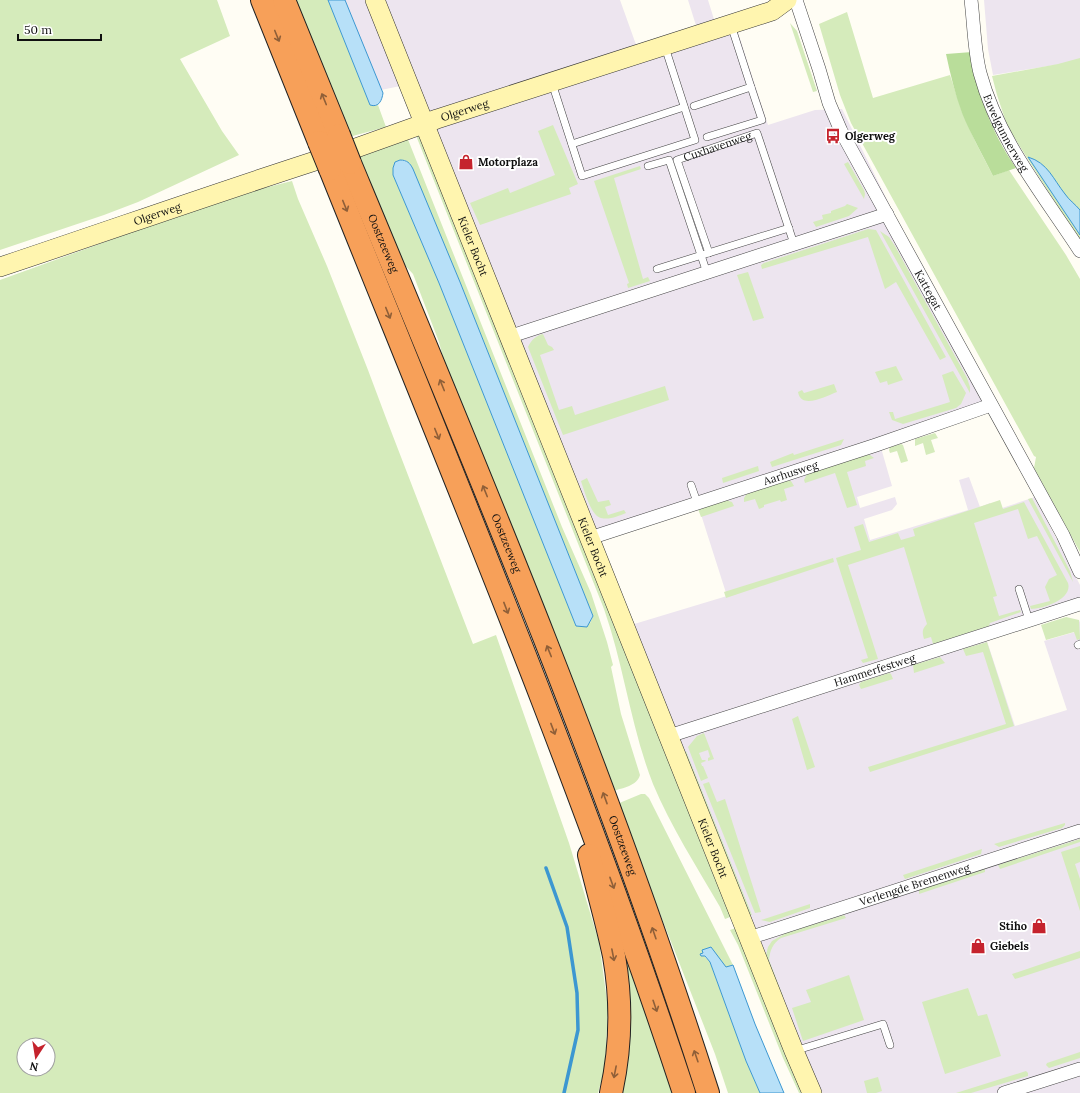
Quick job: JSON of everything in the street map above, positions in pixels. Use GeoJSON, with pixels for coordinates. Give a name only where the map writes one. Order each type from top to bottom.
{"type":"FeatureCollection","features":[{"type":"Feature","properties":{"kind":"highway","name":"Oostzeeweg"},"geometry":{"type":"LineString","coordinates":[[262,0],[335,153],[473,460],[564,687],[632,871],[708,1093]]}},
{"type":"Feature","properties":{"kind":"highway","name":"Oostzeeweg"},"geometry":{"type":"LineString","coordinates":[[284,0],[335,153],[489,564],[574,781],[623,914],[684,1093]]}},
{"type":"Feature","properties":{"kind":"highway"},"geometry":{"type":"LineString","coordinates":[[574,781],[617,975],[620,1009],[618,1052],[611,1093]]}},
{"type":"Feature","properties":{"kind":"street","name":"Kieler Bocht"},"geometry":{"type":"LineString","coordinates":[[374,0],[812,1093]]}},
{"type":"Feature","properties":{"kind":"street","name":"Olgerweg"},"geometry":{"type":"LineString","coordinates":[[0,267],[551,81],[772,11],[787,0]]}},
{"type":"Feature","properties":{"kind":"street","name":"Kattegat"},"geometry":{"type":"LineString","coordinates":[[796,0],[834,116],[841,131],[1063,535],[1080,572]]}},
{"type":"Feature","properties":{"kind":"street","name":"Euvelgunnerweg"},"geometry":{"type":"LineString","coordinates":[[972,0],[976,49],[980,71],[992,108],[1004,134],[1040,192],[1080,251]]}},
{"type":"Feature","properties":{"kind":"street"},"geometry":{"type":"LineString","coordinates":[[508,337],[886,214]]}},
{"type":"Feature","properties":{"kind":"street","name":"Aarhusweg"},"geometry":{"type":"LineString","coordinates":[[590,538],[697,502],[880,444],[991,405]]}},
{"type":"Feature","properties":{"kind":"street","name":"Hammerfestweg"},"geometry":{"type":"LineString","coordinates":[[669,736],[1080,604]]}},
{"type":"Feature","properties":{"kind":"street","name":"Verlengde Bremenweg"},"geometry":{"type":"LineString","coordinates":[[749,938],[1080,831]]}},
{"type":"Feature","properties":{"kind":"street"},"geometry":{"type":"LineString","coordinates":[[1004,1093],[1080,1069]]}},
{"type":"Feature","properties":{"kind":"lane"},"geometry":{"type":"LineString","coordinates":[[707,137],[762,120],[731,24]]}},
{"type":"Feature","properties":{"kind":"lane"},"geometry":{"type":"LineString","coordinates":[[551,81],[582,176],[695,140],[664,45]]}},
{"type":"Feature","properties":{"kind":"lane"},"geometry":{"type":"LineString","coordinates":[[694,106],[751,87]]}},
{"type":"Feature","properties":{"kind":"lane"},"geometry":{"type":"LineString","coordinates":[[572,144],[684,107]]}},
{"type":"Feature","properties":{"kind":"lane","name":"Cuxhavenweg"},"geometry":{"type":"LineString","coordinates":[[709,253],[677,160],[757,133],[794,244]]}},
{"type":"Feature","properties":{"kind":"lane","name":"Cuxhavenweg"},"geometry":{"type":"LineString","coordinates":[[648,166],[669,160],[707,273]]}},
{"type":"Feature","properties":{"kind":"lane"},"geometry":{"type":"LineString","coordinates":[[657,269],[789,228]]}},
{"type":"Feature","properties":{"kind":"lane"},"geometry":{"type":"LineString","coordinates":[[691,485],[697,502]]}},
{"type":"Feature","properties":{"kind":"lane"},"geometry":{"type":"LineString","coordinates":[[1020,589],[1029,620]]}},
{"type":"Feature","properties":{"kind":"lane"},"geometry":{"type":"LineString","coordinates":[[794,1051],[883,1024],[890,1045]]}},
{"type":"Feature","properties":{"kind":"shaded area"},"geometry":{"type":"Polygon","coordinates":[[[339,0],[620,0],[639,53],[699,35],[688,0],[708,0],[717,29],[735,23],[768,125],[815,110],[842,109],[987,401],[879,441],[892,486],[857,497],[860,508],[895,497],[897,504],[892,510],[864,519],[870,540],[968,510],[959,480],[969,477],[980,507],[990,503],[993,511],[1035,497],[1080,585],[1080,600],[985,635],[1015,726],[1067,710],[1044,641],[1075,632],[1080,620],[1080,1093],[809,1093],[621,628],[727,596],[697,502],[585,538],[415,83],[376,91],[339,0]]]}},
{"type":"Feature","properties":{"kind":"shaded area"},"geometry":{"type":"Polygon","coordinates":[[[984,0],[1080,0],[1080,61],[993,75],[988,49],[984,0]]]}},
{"type":"Feature","properties":{"kind":"green space"},"geometry":{"type":"Polygon","coordinates":[[[0,0],[217,0],[230,36],[180,59],[222,131],[239,155],[138,202],[0,250],[0,0]]]}},
{"type":"Feature","properties":{"kind":"green space"},"geometry":{"type":"Polygon","coordinates":[[[294,0],[328,0],[370,105],[378,105],[386,127],[349,137],[294,0]]]}},
{"type":"Feature","properties":{"kind":"green space"},"geometry":{"type":"Polygon","coordinates":[[[847,12],[873,98],[950,75],[962,112],[993,176],[1009,170],[1066,255],[1080,279],[1080,552],[1034,468],[1036,457],[1034,456],[851,123],[840,95],[819,24],[847,12]]]}},
{"type":"Feature","properties":{"kind":"green space"},"geometry":{"type":"Polygon","coordinates":[[[790,23],[797,31],[817,91],[813,92],[790,23]]]}},
{"type":"Feature","properties":{"kind":"green space"},"geometry":{"type":"Polygon","coordinates":[[[972,52],[978,84],[987,113],[999,140],[1016,168],[993,176],[962,113],[946,54],[972,52]]]}},
{"type":"Feature","properties":{"kind":"green space"},"geometry":{"type":"Polygon","coordinates":[[[1080,58],[1080,242],[1006,122],[992,76],[1058,64],[1080,58]]]}},
{"type":"Feature","properties":{"kind":"green space"},"geometry":{"type":"Polygon","coordinates":[[[553,125],[578,184],[569,188],[571,194],[480,225],[470,203],[508,188],[510,193],[555,175],[538,131],[553,125]]]}},
{"type":"Feature","properties":{"kind":"green space"},"geometry":{"type":"Polygon","coordinates":[[[415,133],[420,137],[733,916],[725,919],[720,907],[676,831],[653,784],[645,763],[617,653],[604,609],[415,133]]]}},
{"type":"Feature","properties":{"kind":"green space"},"geometry":{"type":"Polygon","coordinates":[[[407,137],[562,527],[591,593],[607,642],[613,665],[611,667],[621,714],[640,775],[636,782],[629,786],[613,791],[450,384],[439,342],[413,274],[399,259],[357,154],[407,137]],[[405,160],[395,162],[393,175],[439,283],[576,626],[590,623],[593,616],[460,282],[410,164],[405,160]]]}},
{"type":"Feature","properties":{"kind":"green space"},"geometry":{"type":"Polygon","coordinates":[[[848,162],[864,190],[864,199],[844,164],[848,162]]]}},
{"type":"Feature","properties":{"kind":"green space"},"geometry":{"type":"Polygon","coordinates":[[[640,166],[641,169],[614,178],[643,279],[648,277],[650,281],[628,288],[627,284],[629,283],[594,181],[640,166]]]}},
{"type":"Feature","properties":{"kind":"green space"},"geometry":{"type":"Polygon","coordinates":[[[292,181],[368,370],[473,644],[496,635],[569,843],[599,942],[608,1008],[605,1068],[598,1093],[0,1093],[0,280],[149,226],[260,189],[292,181]]]}},
{"type":"Feature","properties":{"kind":"green space"},"geometry":{"type":"Polygon","coordinates":[[[847,204],[858,208],[849,216],[816,227],[813,222],[823,219],[822,215],[831,213],[831,211],[847,204]]]}},
{"type":"Feature","properties":{"kind":"green space"},"geometry":{"type":"Polygon","coordinates":[[[868,229],[876,230],[946,357],[940,360],[896,282],[885,289],[868,237],[762,269],[761,265],[764,263],[868,229]]]}},
{"type":"Feature","properties":{"kind":"green space"},"geometry":{"type":"Polygon","coordinates":[[[880,231],[889,237],[895,246],[967,378],[970,393],[880,231]]]}},
{"type":"Feature","properties":{"kind":"green space"},"geometry":{"type":"Polygon","coordinates":[[[748,272],[764,318],[753,321],[737,275],[748,272]]]}},
{"type":"Feature","properties":{"kind":"green space"},"geometry":{"type":"Polygon","coordinates":[[[543,334],[548,345],[554,350],[540,355],[559,410],[572,406],[575,415],[665,386],[669,400],[563,435],[528,347],[534,338],[543,334]]]}},
{"type":"Feature","properties":{"kind":"green space"},"geometry":{"type":"Polygon","coordinates":[[[896,366],[903,380],[888,385],[887,381],[880,383],[875,372],[896,366]]]}},
{"type":"Feature","properties":{"kind":"green space"},"geometry":{"type":"Polygon","coordinates":[[[953,371],[966,393],[961,404],[956,408],[903,424],[892,420],[889,412],[893,412],[895,419],[950,402],[942,375],[953,371]]]}},
{"type":"Feature","properties":{"kind":"green space"},"geometry":{"type":"Polygon","coordinates":[[[834,384],[837,392],[821,399],[809,401],[804,400],[800,397],[798,392],[802,390],[804,393],[834,384]]]}},
{"type":"Feature","properties":{"kind":"green space"},"geometry":{"type":"Polygon","coordinates":[[[935,433],[938,438],[931,440],[935,452],[926,455],[923,443],[915,446],[915,439],[935,433]]]}},
{"type":"Feature","properties":{"kind":"green space"},"geometry":{"type":"Polygon","coordinates":[[[844,439],[841,445],[772,467],[770,462],[793,453],[794,455],[844,439]]]}},
{"type":"Feature","properties":{"kind":"green space"},"geometry":{"type":"Polygon","coordinates":[[[901,444],[903,445],[908,461],[901,463],[897,451],[890,453],[889,450],[890,447],[901,444]]]}},
{"type":"Feature","properties":{"kind":"green space"},"geometry":{"type":"Polygon","coordinates":[[[867,454],[874,458],[865,461],[866,466],[847,472],[857,505],[847,508],[835,473],[805,483],[804,480],[807,474],[867,454]]]}},
{"type":"Feature","properties":{"kind":"green space"},"geometry":{"type":"Polygon","coordinates":[[[758,466],[759,471],[723,483],[722,478],[758,466]]]}},
{"type":"Feature","properties":{"kind":"green space"},"geometry":{"type":"Polygon","coordinates":[[[587,478],[598,502],[609,500],[611,505],[605,507],[608,515],[624,510],[626,513],[608,518],[601,518],[597,516],[588,502],[581,481],[587,478]]]}},
{"type":"Feature","properties":{"kind":"green space"},"geometry":{"type":"Polygon","coordinates":[[[786,481],[791,481],[794,486],[784,489],[787,500],[781,502],[780,500],[764,505],[764,507],[759,509],[755,499],[744,502],[744,498],[747,493],[786,481]]]}},
{"type":"Feature","properties":{"kind":"green space"},"geometry":{"type":"Polygon","coordinates":[[[1032,498],[1070,571],[1073,582],[1028,499],[1032,498]]]}},
{"type":"Feature","properties":{"kind":"green space"},"geometry":{"type":"Polygon","coordinates":[[[726,500],[732,502],[734,506],[701,517],[698,509],[726,500]]]}},
{"type":"Feature","properties":{"kind":"green space"},"geometry":{"type":"Polygon","coordinates":[[[1000,500],[1003,509],[1024,502],[1068,583],[1066,594],[1056,602],[1049,605],[1031,609],[1030,606],[1050,601],[1045,587],[1049,579],[1057,575],[1037,536],[1028,539],[1018,509],[974,523],[997,596],[993,597],[999,616],[1020,610],[1021,612],[990,623],[989,626],[933,644],[931,637],[924,639],[923,631],[927,624],[904,547],[848,565],[878,659],[863,663],[861,660],[868,658],[836,558],[861,550],[854,527],[863,524],[869,542],[898,533],[901,540],[915,536],[913,529],[1000,500]]]}},
{"type":"Feature","properties":{"kind":"green space"},"geometry":{"type":"Polygon","coordinates":[[[833,558],[834,562],[726,598],[724,592],[833,558]]]}},
{"type":"Feature","properties":{"kind":"green space"},"geometry":{"type":"Polygon","coordinates":[[[1066,617],[1079,620],[1080,639],[1077,640],[1074,632],[1046,640],[1041,625],[1066,617]]]}},
{"type":"Feature","properties":{"kind":"green space"},"geometry":{"type":"Polygon","coordinates":[[[987,642],[1014,726],[870,772],[868,767],[1006,724],[983,652],[966,656],[963,649],[987,642]]]}},
{"type":"Feature","properties":{"kind":"green space"},"geometry":{"type":"Polygon","coordinates":[[[940,657],[945,663],[914,673],[913,665],[940,657]]]}},
{"type":"Feature","properties":{"kind":"green space"},"geometry":{"type":"Polygon","coordinates":[[[889,673],[893,679],[861,689],[859,685],[861,682],[889,673]]]}},
{"type":"Feature","properties":{"kind":"green space"},"geometry":{"type":"Polygon","coordinates":[[[798,716],[815,767],[807,770],[792,719],[798,716]]]}},
{"type":"Feature","properties":{"kind":"green space"},"geometry":{"type":"Polygon","coordinates":[[[704,733],[714,759],[708,761],[708,758],[710,757],[708,750],[699,753],[702,760],[706,761],[701,763],[708,778],[701,781],[688,747],[697,736],[704,733]]]}},
{"type":"Feature","properties":{"kind":"green space"},"geometry":{"type":"Polygon","coordinates":[[[686,751],[752,915],[750,915],[685,754],[686,751]]]}},
{"type":"Feature","properties":{"kind":"green space"},"geometry":{"type":"Polygon","coordinates":[[[709,782],[717,802],[725,799],[761,912],[755,913],[703,784],[709,782]]]}},
{"type":"Feature","properties":{"kind":"green space"},"geometry":{"type":"Polygon","coordinates":[[[641,794],[645,794],[649,798],[733,965],[726,967],[702,950],[704,956],[710,962],[746,1061],[760,1093],[728,1093],[715,1054],[617,804],[641,794]]]}},
{"type":"Feature","properties":{"kind":"green space"},"geometry":{"type":"Polygon","coordinates":[[[1065,823],[1062,828],[999,847],[994,844],[1065,823]]]}},
{"type":"Feature","properties":{"kind":"green space"},"geometry":{"type":"Polygon","coordinates":[[[1080,839],[1080,842],[1000,869],[998,865],[1080,839]]]}},
{"type":"Feature","properties":{"kind":"green space"},"geometry":{"type":"Polygon","coordinates":[[[1080,846],[1080,862],[1075,864],[1080,879],[1080,911],[1061,852],[1080,846]]]}},
{"type":"Feature","properties":{"kind":"green space"},"geometry":{"type":"Polygon","coordinates":[[[982,849],[981,854],[905,879],[903,875],[982,849]]]}},
{"type":"Feature","properties":{"kind":"green space"},"geometry":{"type":"Polygon","coordinates":[[[985,869],[985,872],[919,894],[919,890],[985,869]]]}},
{"type":"Feature","properties":{"kind":"green space"},"geometry":{"type":"Polygon","coordinates":[[[810,904],[810,908],[770,922],[761,920],[810,904]]]}},
{"type":"Feature","properties":{"kind":"green space"},"geometry":{"type":"Polygon","coordinates":[[[844,915],[846,918],[781,938],[774,945],[771,950],[769,960],[783,996],[782,997],[766,955],[768,947],[772,941],[786,933],[844,915]]]}},
{"type":"Feature","properties":{"kind":"green space"},"geometry":{"type":"Polygon","coordinates":[[[617,918],[677,1093],[619,1093],[617,918]]]}},
{"type":"Feature","properties":{"kind":"green space"},"geometry":{"type":"Polygon","coordinates":[[[736,928],[803,1093],[799,1093],[783,1058],[738,945],[730,930],[736,928]]]}},
{"type":"Feature","properties":{"kind":"green space"},"geometry":{"type":"Polygon","coordinates":[[[1080,951],[1080,958],[1015,979],[1012,974],[1080,951]]]}},
{"type":"Feature","properties":{"kind":"green space"},"geometry":{"type":"Polygon","coordinates":[[[849,975],[864,1020],[803,1041],[792,1008],[811,1002],[806,990],[849,975]]]}},
{"type":"Feature","properties":{"kind":"green space"},"geometry":{"type":"Polygon","coordinates":[[[968,988],[978,1016],[987,1014],[1001,1056],[945,1074],[922,1002],[968,988]]]}},
{"type":"Feature","properties":{"kind":"green space"},"geometry":{"type":"Polygon","coordinates":[[[1080,1052],[1080,1058],[1049,1068],[1046,1065],[1047,1063],[1080,1052]]]}},
{"type":"Feature","properties":{"kind":"green space"},"geometry":{"type":"Polygon","coordinates":[[[1026,1071],[1028,1076],[971,1093],[956,1093],[1026,1071]]]}},
{"type":"Feature","properties":{"kind":"green space"},"geometry":{"type":"Polygon","coordinates":[[[878,1077],[882,1091],[867,1093],[864,1081],[878,1077]]]}},
{"type":"Feature","properties":{"kind":"water"},"geometry":{"type":"Polygon","coordinates":[[[328,0],[345,0],[383,93],[381,101],[376,105],[370,105],[328,0]]]}},
{"type":"Feature","properties":{"kind":"water"},"geometry":{"type":"Polygon","coordinates":[[[1028,157],[1041,163],[1050,172],[1067,196],[1080,210],[1080,235],[1028,157]]]}},
{"type":"Feature","properties":{"kind":"water"},"geometry":{"type":"Polygon","coordinates":[[[400,160],[408,162],[413,169],[460,282],[593,616],[587,627],[576,626],[439,283],[393,175],[395,162],[400,160]]]}},
{"type":"Feature","properties":{"kind":"water"},"geometry":{"type":"Polygon","coordinates":[[[711,947],[726,967],[733,965],[755,1024],[784,1093],[760,1093],[746,1061],[710,962],[705,956],[701,956],[700,954],[703,953],[702,950],[711,947]]]}},
{"type":"Feature","properties":{"kind":"waterway"},"geometry":{"type":"LineString","coordinates":[[546,868],[567,927],[577,993],[578,1030],[564,1093]]}},
{"type":"Feature","properties":{"kind":"place","name":"Olgerweg"},"geometry":{"type":"Point","coordinates":[833,136]}},
{"type":"Feature","properties":{"kind":"place","name":"Motorplaza"},"geometry":{"type":"Point","coordinates":[466,162]}},
{"type":"Feature","properties":{"kind":"place","name":"Stiho"},"geometry":{"type":"Point","coordinates":[1039,926]}},
{"type":"Feature","properties":{"kind":"place","name":"Giebels"},"geometry":{"type":"Point","coordinates":[978,946]}}]}
